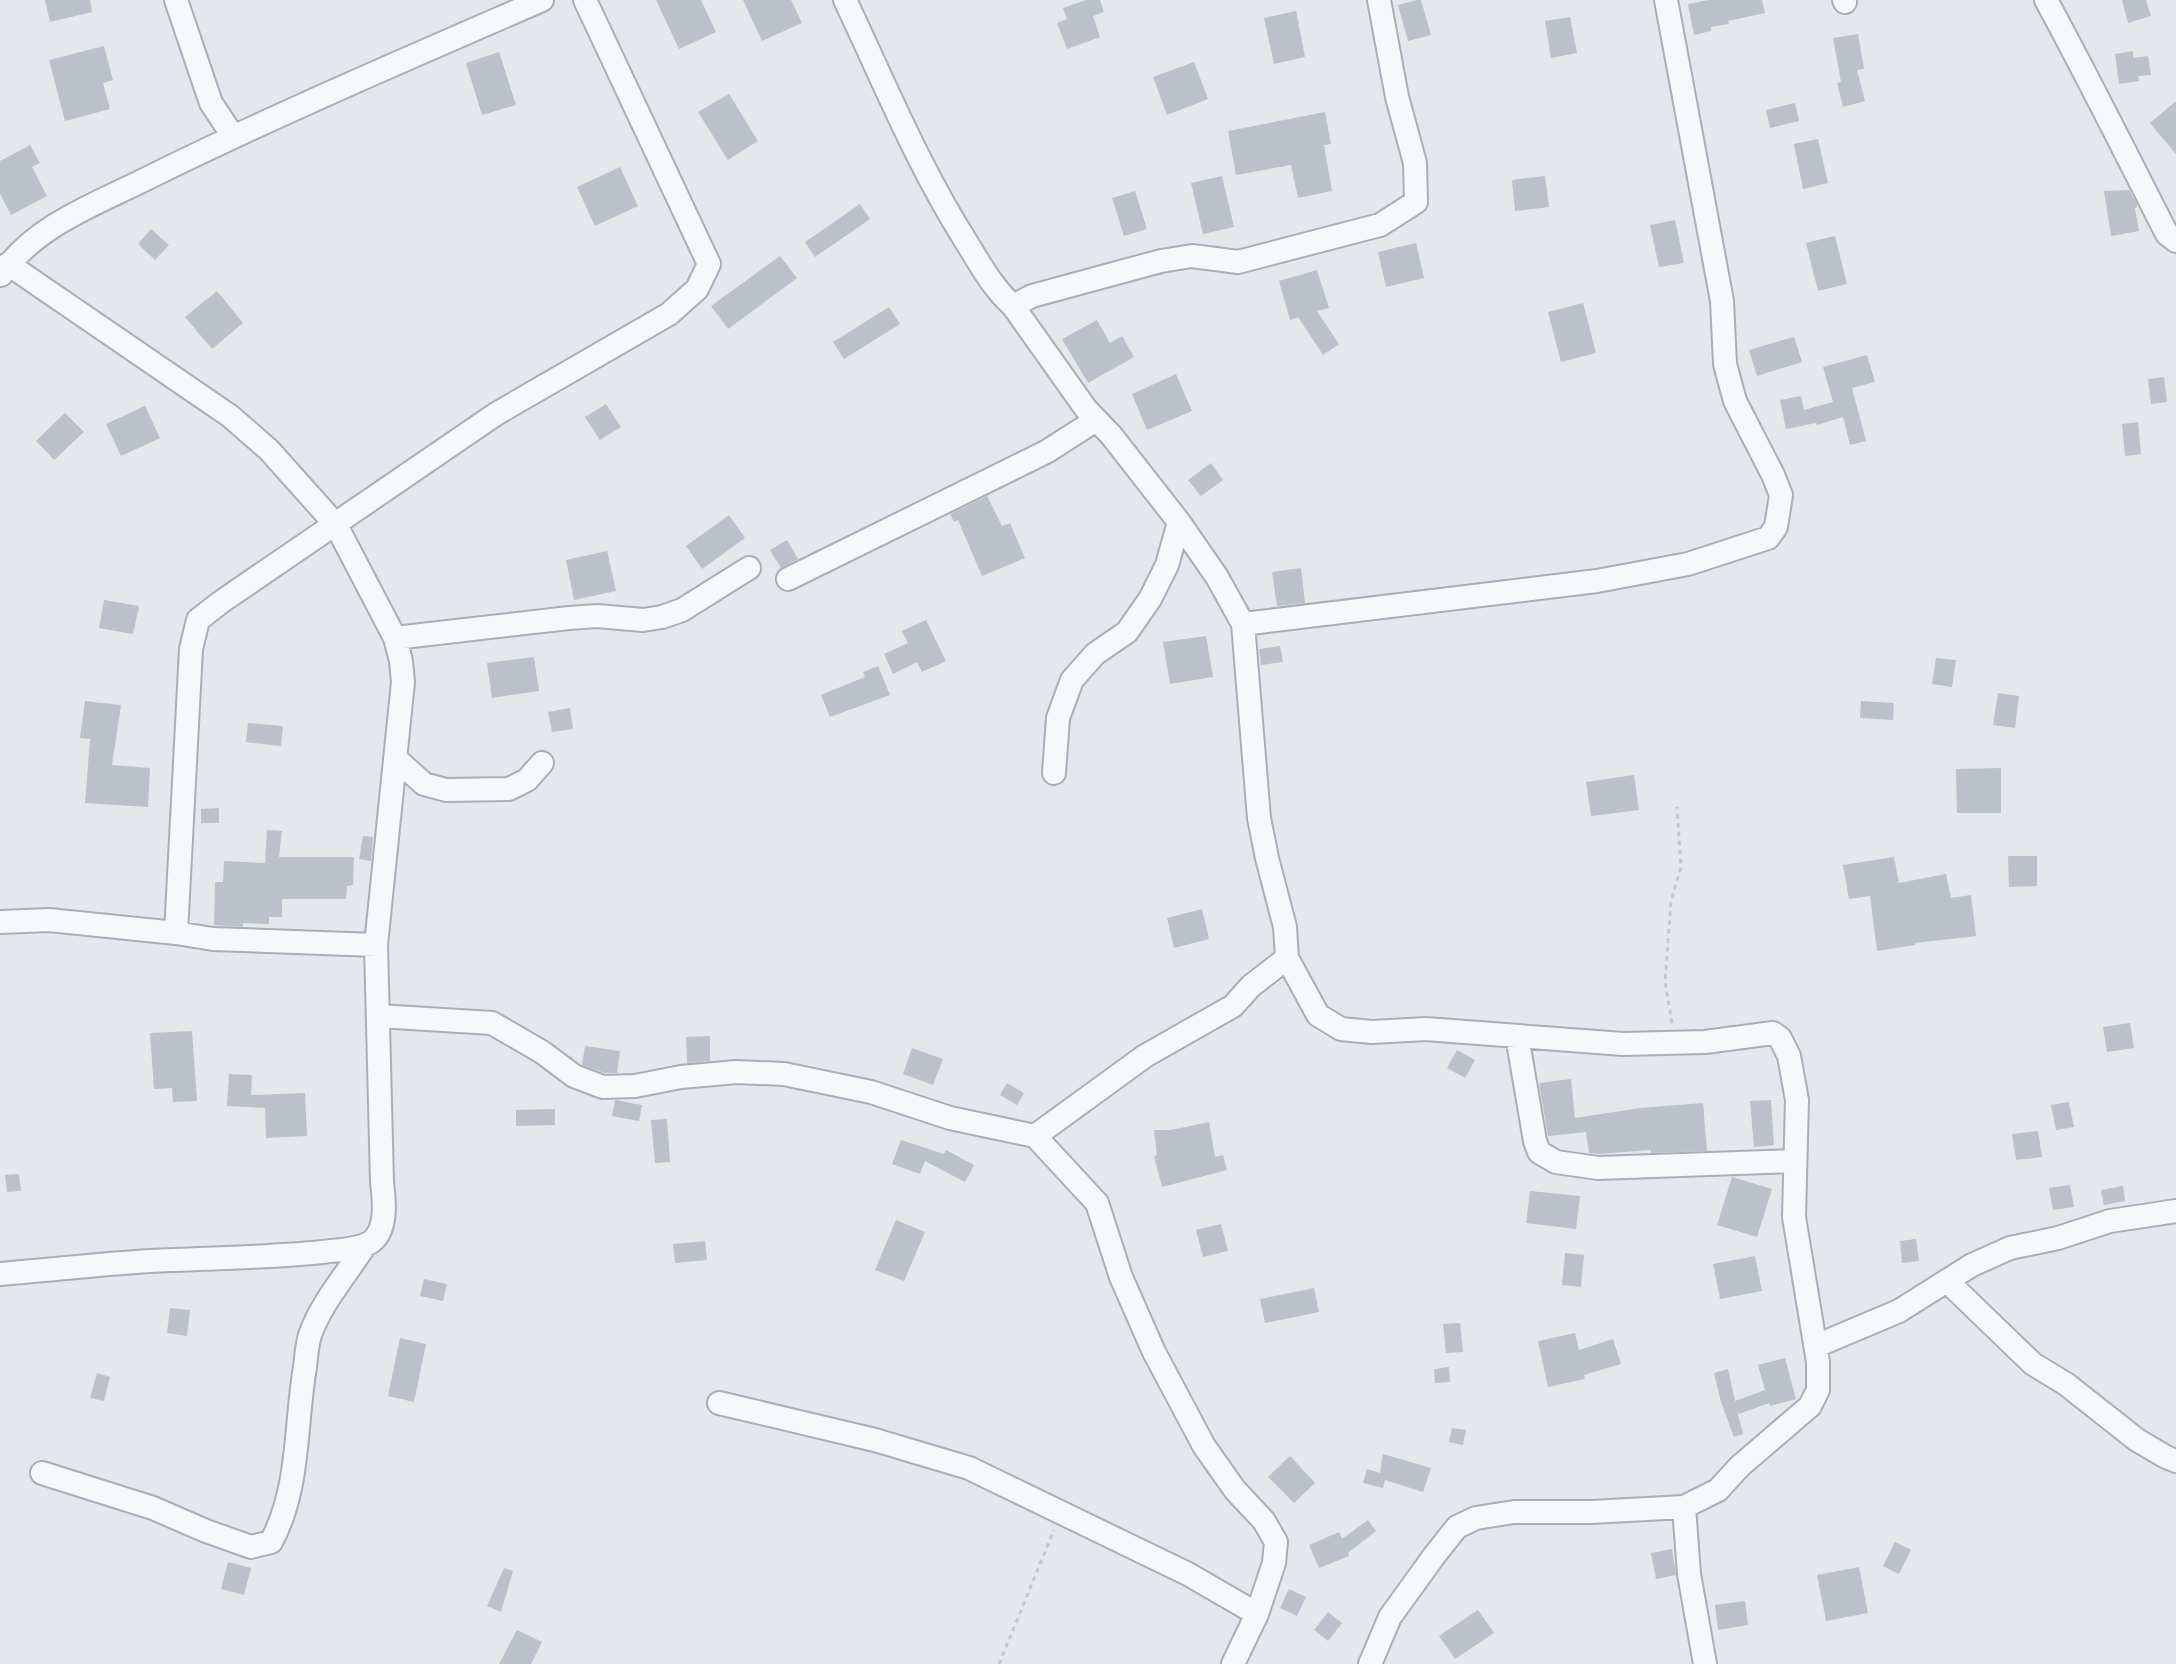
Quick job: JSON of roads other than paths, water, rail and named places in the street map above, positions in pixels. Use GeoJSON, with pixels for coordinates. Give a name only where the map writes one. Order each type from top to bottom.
{"type":"FeatureCollection","features":[{"type":"Feature","properties":{"kind":"street"},"geometry":{"type":"LineString","coordinates":[[176,0],[211,103],[233,136]]}},
{"type":"Feature","properties":{"kind":"street"},"geometry":{"type":"LineString","coordinates":[[0,1275],[147,1262],[300,1254],[365,1245],[373,1240],[379,1231],[384,1208],[376,945],[403,682],[395,638],[336,525],[269,450],[230,416],[4,270],[48,228],[233,136],[542,0]]}},
{"type":"Feature","properties":{"kind":"street"},"geometry":{"type":"LineString","coordinates":[[176,933],[191,649],[198,620],[258,575],[336,525],[496,414],[669,314],[697,289],[710,264],[585,0]]}},
{"type":"Feature","properties":{"kind":"street"},"geometry":{"type":"LineString","coordinates":[[845,0],[944,207],[997,291],[1013,306],[1086,409],[1111,435],[1179,522],[1216,577],[1243,624],[1259,818],[1285,927],[1287,958],[1318,1015],[1341,1029],[1372,1032],[1426,1029],[1623,1044],[1705,1042],[1773,1033],[1780,1038],[1789,1056],[1797,1100],[1794,1217],[1818,1362],[1818,1390],[1810,1407],[1740,1466],[1718,1490],[1684,1507],[1592,1512],[1514,1512],[1476,1518],[1457,1527],[1390,1617],[1370,1664]]}},
{"type":"Feature","properties":{"kind":"street"},"geometry":{"type":"LineString","coordinates":[[1013,306],[1032,296],[1161,261],[1192,256],[1238,262],[1309,244],[1380,225],[1416,202],[1414,164],[1397,97],[1379,0]]}},
{"type":"Feature","properties":{"kind":"street"},"geometry":{"type":"LineString","coordinates":[[1243,624],[1598,581],[1689,564],[1768,538],[1776,526],[1781,495],[1735,401],[1725,364],[1722,301],[1666,0]]}},
{"type":"Feature","properties":{"kind":"street"},"geometry":{"type":"LineString","coordinates":[[2046,0],[2108,120],[2127,151],[2167,234],[2176,241]]}},
{"type":"Feature","properties":{"kind":"street"},"geometry":{"type":"LineString","coordinates":[[788,579],[1046,452],[1096,420]]}},
{"type":"Feature","properties":{"kind":"street"},"geometry":{"type":"LineString","coordinates":[[1054,773],[1058,718],[1072,680],[1095,654],[1127,632],[1150,599],[1167,565],[1179,522]]}},
{"type":"Feature","properties":{"kind":"street"},"geometry":{"type":"LineString","coordinates":[[395,638],[577,617],[597,616],[643,620],[662,618],[682,610],[749,568]]}},
{"type":"Feature","properties":{"kind":"street"},"geometry":{"type":"LineString","coordinates":[[395,758],[424,784],[446,790],[509,789],[527,780],[542,763]]}},
{"type":"Feature","properties":{"kind":"street"},"geometry":{"type":"LineString","coordinates":[[0,922],[49,920],[213,939],[376,945]]}},
{"type":"Feature","properties":{"kind":"street"},"geometry":{"type":"LineString","coordinates":[[1035,1136],[1145,1056],[1233,1006],[1251,986],[1287,958]]}},
{"type":"Feature","properties":{"kind":"street"},"geometry":{"type":"LineString","coordinates":[[378,1016],[492,1023],[542,1052],[574,1076],[603,1087],[635,1086],[681,1077],[736,1072],[784,1074],[871,1092],[950,1118],[1035,1136],[1097,1203],[1121,1277],[1154,1352],[1204,1446],[1235,1490],[1264,1521],[1276,1542],[1274,1563],[1257,1614],[1233,1664]]}},
{"type":"Feature","properties":{"kind":"street"},"geometry":{"type":"LineString","coordinates":[[1517,1036],[1535,1141],[1539,1152],[1556,1162],[1598,1168],[1794,1161]]}},
{"type":"Feature","properties":{"kind":"street"},"geometry":{"type":"LineString","coordinates":[[1816,1346],[1899,1311],[1972,1265],[2010,1248],[2058,1238],[2110,1221],[2176,1211]]}},
{"type":"Feature","properties":{"kind":"street"},"geometry":{"type":"LineString","coordinates":[[42,1473],[153,1508],[251,1547],[272,1542],[282,1523],[293,1476],[300,1394],[310,1335],[326,1305],[365,1245]]}},
{"type":"Feature","properties":{"kind":"street"},"geometry":{"type":"LineString","coordinates":[[1948,1282],[2033,1364],[2066,1384],[2137,1440],[2176,1461]]}},
{"type":"Feature","properties":{"kind":"street"},"geometry":{"type":"LineString","coordinates":[[719,1402],[875,1440],[969,1468],[1188,1574],[1257,1614]]}},
{"type":"Feature","properties":{"kind":"street"},"geometry":{"type":"LineString","coordinates":[[1684,1507],[1689,1574],[1705,1664]]}}]}
